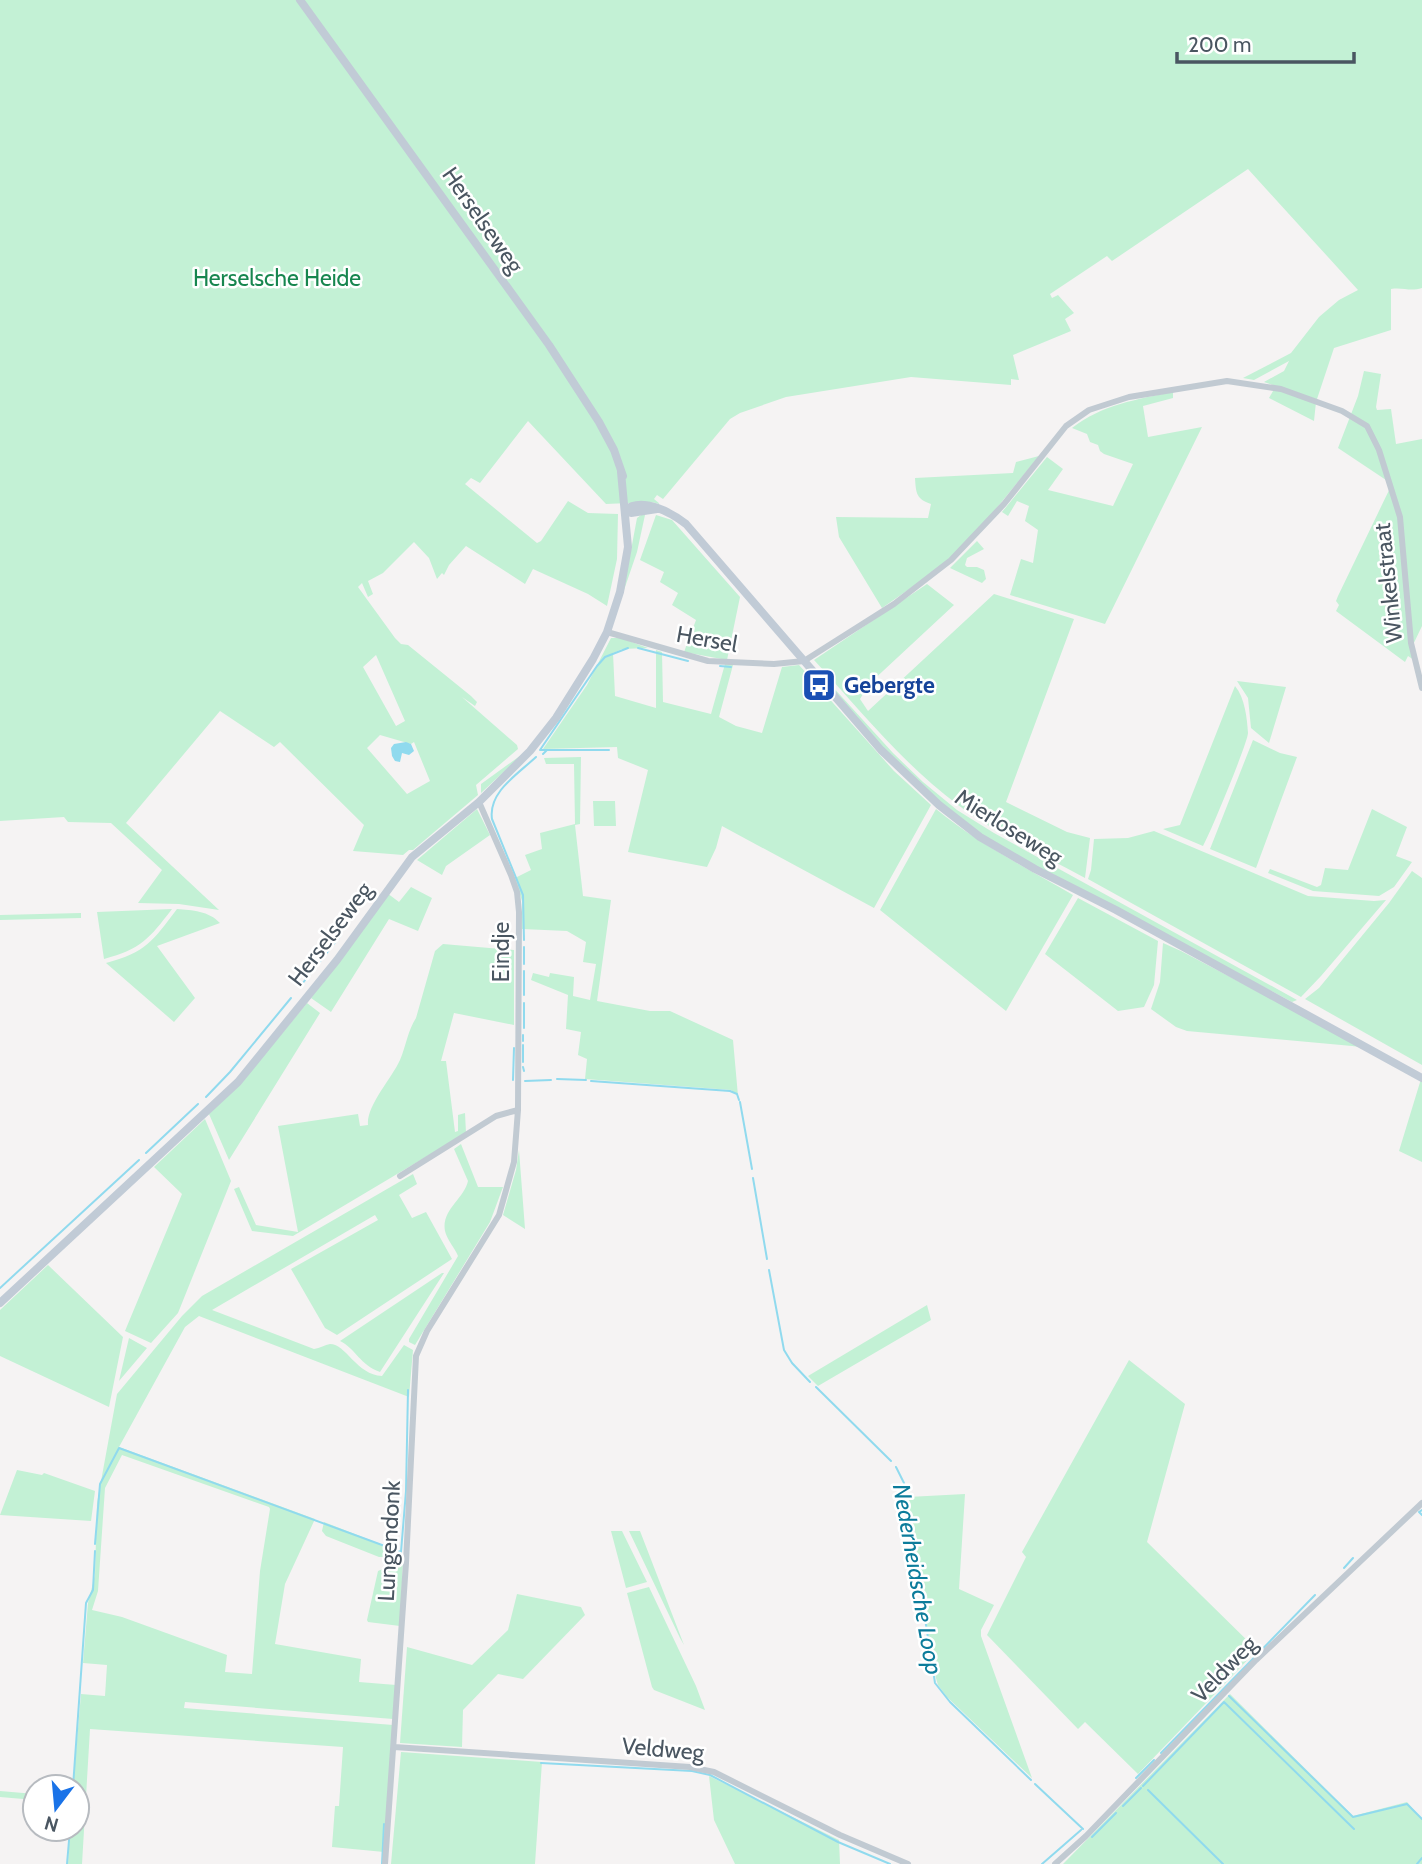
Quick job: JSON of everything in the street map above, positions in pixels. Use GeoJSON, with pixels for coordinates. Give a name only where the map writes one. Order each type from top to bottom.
{"type":"FeatureCollection","features":[{"type":"Feature","properties":{"kind":"street","name":"Herselseweg"},"geometry":{"type":"LineString","coordinates":[[0,1303],[238,1082],[337,960],[412,857],[479,802],[530,751],[556,718],[593,659],[607,632],[620,592],[628,547],[629,510],[625,481],[614,450],[599,422],[549,345],[300,0]]}},
{"type":"Feature","properties":{"kind":"street","name":"Winkelstraat"},"geometry":{"type":"LineString","coordinates":[[804,661],[894,604],[951,560],[1004,504],[1066,426],[1089,410],[1129,397],[1217,381],[1282,389],[1342,411],[1370,429],[1400,517],[1411,643],[1422,688]]}},
{"type":"Feature","properties":{"kind":"street","name":"Mierloseweg"},"geometry":{"type":"LineString","coordinates":[[629,510],[648,506],[675,516],[686,524],[881,750],[913,783],[980,837],[1422,1077]]}},
{"type":"Feature","properties":{"kind":"street","name":"Hersel"},"geometry":{"type":"LineString","coordinates":[[607,632],[708,661],[774,664],[804,661]]}},
{"type":"Feature","properties":{"kind":"street","name":"Eindje"},"geometry":{"type":"LineString","coordinates":[[479,802],[517,892],[519,912],[518,1110],[511,1174],[499,1216],[485,1239]]}},
{"type":"Feature","properties":{"kind":"street"},"geometry":{"type":"LineString","coordinates":[[400,1176],[496,1116],[518,1110]]}},
{"type":"Feature","properties":{"kind":"street","name":"Lungendonk"},"geometry":{"type":"LineString","coordinates":[[385,1864],[406,1563],[416,1356],[427,1331],[485,1239]]}},
{"type":"Feature","properties":{"kind":"street","name":"Veldweg"},"geometry":{"type":"LineString","coordinates":[[1055,1864],[1086,1836],[1256,1660],[1422,1503]]}},
{"type":"Feature","properties":{"kind":"street","name":"Veldweg"},"geometry":{"type":"LineString","coordinates":[[394,1747],[690,1767],[714,1772],[841,1835],[908,1864]]}},
{"type":"Feature","properties":{"kind":"green space","name":"Herselsche Heide"},"geometry":{"type":"Polygon","coordinates":[[[0,0],[1422,0],[1422,288],[1391,289],[1391,330],[1334,348],[1316,402],[1314,421],[1269,398],[1276,386],[1264,382],[1284,371],[1289,361],[1254,380],[1243,378],[1291,353],[1319,317],[1339,300],[1358,290],[1248,169],[1112,261],[1107,256],[1050,294],[1052,298],[1058,295],[1074,313],[1065,319],[1071,331],[1013,355],[1019,380],[1011,379],[1011,385],[911,377],[786,397],[730,419],[663,499],[657,495],[654,499],[660,504],[606,504],[528,421],[480,483],[471,478],[465,484],[537,543],[568,501],[588,513],[618,514],[617,559],[607,606],[588,594],[533,569],[525,584],[466,546],[444,575],[442,573],[437,579],[429,558],[414,542],[383,573],[368,581],[373,594],[368,597],[362,583],[358,587],[395,638],[401,644],[408,645],[471,696],[477,702],[475,706],[462,697],[517,745],[518,749],[476,785],[478,795],[413,850],[403,855],[353,851],[364,825],[280,742],[274,747],[220,711],[126,823],[219,910],[179,904],[138,903],[162,870],[111,823],[68,822],[64,817],[0,821],[0,0]],[[376,655],[363,667],[396,726],[405,721],[376,655]],[[380,735],[367,748],[407,794],[430,781],[414,742],[411,744],[380,735]]]}},
{"type":"Feature","properties":{"kind":"green space"},"geometry":{"type":"Polygon","coordinates":[[[1364,371],[1381,374],[1376,407],[1377,410],[1391,409],[1396,444],[1422,439],[1422,626],[1411,649],[1414,660],[1408,656],[1405,662],[1336,611],[1339,605],[1336,601],[1338,596],[1392,484],[1338,448],[1358,396],[1364,371]]]}},
{"type":"Feature","properties":{"kind":"green space"},"geometry":{"type":"Polygon","coordinates":[[[1173,392],[1173,398],[1143,406],[1148,437],[1202,427],[1105,624],[1010,595],[1021,559],[1033,563],[1038,530],[1025,521],[1029,506],[1017,501],[1008,516],[1002,512],[1047,457],[1063,469],[1048,490],[1113,506],[1133,464],[1104,454],[1098,445],[1090,442],[1087,434],[1072,428],[1107,408],[1173,392]]]}},
{"type":"Feature","properties":{"kind":"green space"},"geometry":{"type":"Polygon","coordinates":[[[1039,456],[978,531],[944,565],[882,608],[839,537],[836,517],[928,518],[931,504],[918,495],[915,478],[1013,473],[1016,462],[1039,456]]]}},
{"type":"Feature","properties":{"kind":"green space"},"geometry":{"type":"Polygon","coordinates":[[[645,515],[637,552],[623,593],[637,518],[645,515]]]}},
{"type":"Feature","properties":{"kind":"green space"},"geometry":{"type":"Polygon","coordinates":[[[656,515],[672,520],[740,597],[727,660],[684,652],[696,620],[672,605],[678,593],[660,582],[664,572],[640,560],[656,515]]]}},
{"type":"Feature","properties":{"kind":"green space"},"geometry":{"type":"Polygon","coordinates":[[[977,541],[984,549],[967,558],[965,565],[984,570],[986,579],[982,583],[950,568],[977,541]]]}},
{"type":"Feature","properties":{"kind":"green space"},"geometry":{"type":"Polygon","coordinates":[[[927,584],[954,605],[869,684],[860,699],[868,711],[994,594],[1074,619],[1006,802],[1067,832],[1090,838],[1085,878],[988,825],[938,789],[883,736],[814,660],[927,584]]]}},
{"type":"Feature","properties":{"kind":"green space"},"geometry":{"type":"Polygon","coordinates":[[[611,638],[621,638],[648,648],[622,649],[613,653],[615,696],[656,708],[656,650],[662,652],[663,702],[711,714],[725,664],[733,665],[719,717],[736,726],[762,733],[782,667],[799,665],[894,771],[931,805],[874,908],[722,826],[707,867],[628,852],[648,770],[618,758],[617,747],[543,749],[587,685],[611,638]]]}},
{"type":"Feature","properties":{"kind":"green space"},"geometry":{"type":"Polygon","coordinates":[[[811,663],[893,753],[957,810],[1297,1000],[1292,1002],[1045,873],[968,827],[898,766],[811,663]]]}},
{"type":"Feature","properties":{"kind":"green space"},"geometry":{"type":"Polygon","coordinates":[[[1237,681],[1286,687],[1269,743],[1251,728],[1248,698],[1237,681]]]}},
{"type":"Feature","properties":{"kind":"green space"},"geometry":{"type":"Polygon","coordinates":[[[1235,686],[1243,702],[1248,733],[1203,846],[1163,829],[1180,825],[1235,686]]]}},
{"type":"Feature","properties":{"kind":"green space"},"geometry":{"type":"Polygon","coordinates":[[[1253,740],[1280,753],[1297,757],[1256,868],[1210,849],[1253,740]]]}},
{"type":"Feature","properties":{"kind":"green space"},"geometry":{"type":"Polygon","coordinates":[[[524,753],[481,793],[481,784],[524,753]]]}},
{"type":"Feature","properties":{"kind":"green space"},"geometry":{"type":"Polygon","coordinates":[[[581,757],[580,824],[575,825],[583,896],[611,900],[597,1001],[650,1011],[670,1011],[733,1040],[738,1096],[731,1090],[585,1079],[587,1059],[578,1055],[581,1032],[566,1029],[568,995],[531,980],[533,973],[549,977],[550,973],[574,977],[573,996],[590,1000],[596,964],[583,962],[586,942],[567,931],[522,929],[522,901],[515,878],[531,870],[525,855],[542,849],[540,833],[575,824],[574,764],[546,764],[544,758],[581,757]]]}},
{"type":"Feature","properties":{"kind":"green space"},"geometry":{"type":"Polygon","coordinates":[[[593,801],[615,801],[616,826],[594,826],[593,801]]]}},
{"type":"Feature","properties":{"kind":"green space"},"geometry":{"type":"Polygon","coordinates":[[[477,809],[490,835],[446,866],[442,875],[417,860],[477,809]]]}},
{"type":"Feature","properties":{"kind":"green space"},"geometry":{"type":"Polygon","coordinates":[[[936,809],[986,844],[1073,895],[1006,1011],[880,910],[936,809]]]}},
{"type":"Feature","properties":{"kind":"green space"},"geometry":{"type":"Polygon","coordinates":[[[1372,809],[1407,827],[1396,856],[1412,862],[1394,887],[1379,896],[1313,891],[1268,873],[1270,869],[1317,887],[1321,885],[1325,868],[1348,870],[1372,809]]]}},
{"type":"Feature","properties":{"kind":"green space"},"geometry":{"type":"Polygon","coordinates":[[[1154,831],[1308,896],[1386,900],[1301,997],[1088,879],[1094,839],[1128,838],[1154,831]]]}},
{"type":"Feature","properties":{"kind":"green space"},"geometry":{"type":"Polygon","coordinates":[[[1412,871],[1422,878],[1422,1065],[1305,999],[1319,988],[1412,871]]]}},
{"type":"Feature","properties":{"kind":"green space"},"geometry":{"type":"Polygon","coordinates":[[[411,887],[432,898],[418,931],[389,919],[331,1012],[311,998],[387,893],[399,902],[411,887]]]}},
{"type":"Feature","properties":{"kind":"green space"},"geometry":{"type":"Polygon","coordinates":[[[1078,898],[1158,941],[1154,985],[1144,1007],[1118,1011],[1045,954],[1078,898]]]}},
{"type":"Feature","properties":{"kind":"green space"},"geometry":{"type":"Polygon","coordinates":[[[172,909],[143,942],[104,959],[97,912],[172,909]]]}},
{"type":"Feature","properties":{"kind":"green space"},"geometry":{"type":"Polygon","coordinates":[[[177,909],[206,914],[220,923],[157,946],[195,998],[174,1022],[106,963],[130,955],[147,944],[177,909]]]}},
{"type":"Feature","properties":{"kind":"green space"},"geometry":{"type":"Polygon","coordinates":[[[81,913],[81,918],[0,920],[0,915],[81,913]]]}},
{"type":"Feature","properties":{"kind":"green space"},"geometry":{"type":"Polygon","coordinates":[[[1163,943],[1363,1047],[1187,1031],[1176,1027],[1151,1009],[1160,982],[1163,943]]]}},
{"type":"Feature","properties":{"kind":"green space"},"geometry":{"type":"Polygon","coordinates":[[[443,944],[514,950],[514,1025],[454,1013],[441,1061],[446,1061],[455,1132],[458,1131],[458,1115],[465,1113],[466,1133],[293,1236],[252,1231],[234,1189],[239,1187],[256,1225],[298,1232],[278,1126],[358,1114],[360,1126],[368,1125],[371,1109],[402,1055],[416,1018],[435,951],[443,944]]]}},
{"type":"Feature","properties":{"kind":"green space"},"geometry":{"type":"Polygon","coordinates":[[[307,1003],[320,1013],[229,1160],[209,1114],[260,1060],[307,1003]]]}},
{"type":"Feature","properties":{"kind":"green space"},"geometry":{"type":"Polygon","coordinates":[[[1422,1079],[1422,1162],[1399,1151],[1422,1079]]]}},
{"type":"Feature","properties":{"kind":"green space"},"geometry":{"type":"Polygon","coordinates":[[[205,1119],[231,1181],[178,1313],[151,1343],[125,1331],[182,1194],[154,1167],[205,1119]]]}},
{"type":"Feature","properties":{"kind":"green space"},"geometry":{"type":"Polygon","coordinates":[[[461,1144],[478,1187],[503,1187],[490,1222],[415,1345],[409,1342],[409,1339],[458,1256],[446,1234],[445,1224],[449,1211],[468,1181],[454,1149],[461,1144]]]}},
{"type":"Feature","properties":{"kind":"green space"},"geometry":{"type":"Polygon","coordinates":[[[519,1150],[525,1229],[503,1215],[519,1150]]]}},
{"type":"Feature","properties":{"kind":"green space"},"geometry":{"type":"Polygon","coordinates":[[[413,1174],[417,1184],[399,1195],[412,1218],[426,1212],[452,1259],[337,1335],[325,1328],[291,1269],[378,1220],[375,1215],[212,1310],[314,1349],[336,1345],[366,1371],[382,1376],[404,1345],[413,1350],[409,1397],[199,1316],[185,1327],[119,1447],[315,1519],[285,1584],[275,1644],[361,1659],[359,1682],[396,1685],[393,1719],[185,1702],[184,1708],[393,1725],[384,1852],[332,1847],[335,1806],[339,1806],[343,1747],[90,1729],[87,1773],[74,1773],[81,1694],[105,1696],[107,1665],[83,1663],[88,1603],[95,1575],[97,1503],[117,1394],[202,1296],[413,1174]],[[122,1455],[105,1488],[98,1591],[92,1610],[122,1617],[227,1655],[225,1672],[252,1674],[260,1571],[270,1509],[122,1455]]]}},
{"type":"Feature","properties":{"kind":"green space"},"geometry":{"type":"Polygon","coordinates":[[[48,1265],[123,1337],[109,1407],[0,1356],[0,1310],[48,1265]]]}},
{"type":"Feature","properties":{"kind":"green space"},"geometry":{"type":"Polygon","coordinates":[[[442,1273],[380,1372],[340,1341],[442,1273]]]}},
{"type":"Feature","properties":{"kind":"green space"},"geometry":{"type":"Polygon","coordinates":[[[927,1305],[931,1320],[818,1386],[808,1376],[927,1305]]]}},
{"type":"Feature","properties":{"kind":"green space"},"geometry":{"type":"Polygon","coordinates":[[[129,1338],[147,1348],[119,1381],[129,1338]]]}},
{"type":"Feature","properties":{"kind":"green space"},"geometry":{"type":"Polygon","coordinates":[[[1129,1360],[1185,1404],[1147,1542],[1257,1650],[1138,1774],[1085,1722],[1078,1729],[987,1635],[1026,1557],[1022,1552],[1129,1360]]]}},
{"type":"Feature","properties":{"kind":"green space"},"geometry":{"type":"Polygon","coordinates":[[[17,1470],[42,1475],[44,1473],[95,1491],[91,1521],[0,1515],[17,1470]]]}},
{"type":"Feature","properties":{"kind":"green space"},"geometry":{"type":"Polygon","coordinates":[[[965,1494],[959,1589],[994,1605],[981,1630],[981,1636],[1032,1778],[947,1697],[938,1685],[933,1668],[908,1497],[965,1494]]]}},
{"type":"Feature","properties":{"kind":"green space"},"geometry":{"type":"Polygon","coordinates":[[[324,1522],[401,1552],[397,1557],[379,1557],[326,1536],[322,1531],[324,1522]]]}},
{"type":"Feature","properties":{"kind":"green space"},"geometry":{"type":"Polygon","coordinates":[[[611,1531],[622,1531],[647,1582],[626,1588],[611,1531]]]}},
{"type":"Feature","properties":{"kind":"green space"},"geometry":{"type":"Polygon","coordinates":[[[629,1531],[640,1531],[684,1645],[680,1638],[629,1531]]]}},
{"type":"Feature","properties":{"kind":"green space"},"geometry":{"type":"Polygon","coordinates":[[[403,1560],[400,1626],[368,1622],[378,1571],[403,1560]]]}},
{"type":"Feature","properties":{"kind":"green space"},"geometry":{"type":"Polygon","coordinates":[[[649,1587],[705,1710],[652,1687],[627,1593],[649,1587]]]}},
{"type":"Feature","properties":{"kind":"green space"},"geometry":{"type":"Polygon","coordinates":[[[517,1594],[581,1607],[585,1615],[523,1679],[498,1674],[463,1710],[462,1747],[400,1743],[407,1647],[472,1665],[508,1630],[517,1594]]]}},
{"type":"Feature","properties":{"kind":"green space"},"geometry":{"type":"Polygon","coordinates":[[[1230,1694],[1353,1816],[1407,1802],[1422,1819],[1422,1864],[1063,1864],[1230,1694]]]}},
{"type":"Feature","properties":{"kind":"green space"},"geometry":{"type":"Polygon","coordinates":[[[401,1752],[542,1762],[535,1864],[391,1864],[401,1752]]]}},
{"type":"Feature","properties":{"kind":"green space"},"geometry":{"type":"Polygon","coordinates":[[[709,1776],[839,1840],[840,1864],[735,1864],[714,1820],[709,1776]]]}},
{"type":"Feature","properties":{"kind":"green space"},"geometry":{"type":"Polygon","coordinates":[[[0,1791],[21,1793],[21,1799],[0,1797],[0,1791]]]}},
{"type":"Feature","properties":{"kind":"green space"},"geometry":{"type":"Polygon","coordinates":[[[69,1843],[83,1843],[82,1864],[68,1864],[69,1843]]]}},
{"type":"Feature","properties":{"kind":"water"},"geometry":{"type":"Polygon","coordinates":[[[394,744],[411,744],[414,751],[409,755],[402,753],[400,762],[395,761],[391,748],[394,744]]]}},
{"type":"Feature","properties":{"kind":"waterway"},"geometry":{"type":"LineString","coordinates":[[543,754],[547,750],[540,750],[597,666],[605,657],[628,648]]}},
{"type":"Feature","properties":{"kind":"waterway"},"geometry":{"type":"LineString","coordinates":[[638,648],[688,661]]}},
{"type":"Feature","properties":{"kind":"waterway"},"geometry":{"type":"LineString","coordinates":[[720,666],[731,667]]}},
{"type":"Feature","properties":{"kind":"waterway"},"geometry":{"type":"LineString","coordinates":[[547,750],[609,750]]}},
{"type":"Feature","properties":{"kind":"waterway"},"geometry":{"type":"LineString","coordinates":[[524,940],[523,895],[492,819],[492,809],[499,792],[536,757]]}},
{"type":"Feature","properties":{"kind":"waterway"},"geometry":{"type":"LineString","coordinates":[[302,984],[341,935]]}},
{"type":"Feature","properties":{"kind":"waterway"},"geometry":{"type":"LineString","coordinates":[[524,947],[524,964]]}},
{"type":"Feature","properties":{"kind":"waterway"},"geometry":{"type":"LineString","coordinates":[[524,971],[524,995]]}},
{"type":"Feature","properties":{"kind":"waterway"},"geometry":{"type":"LineString","coordinates":[[206,1097],[291,998]]}},
{"type":"Feature","properties":{"kind":"waterway"},"geometry":{"type":"LineString","coordinates":[[524,1003],[524,1028]]}},
{"type":"Feature","properties":{"kind":"waterway"},"geometry":{"type":"LineString","coordinates":[[523,1035],[523,1041]]}},
{"type":"Feature","properties":{"kind":"waterway"},"geometry":{"type":"LineString","coordinates":[[523,1045],[523,1062]]}},
{"type":"Feature","properties":{"kind":"waterway"},"geometry":{"type":"LineString","coordinates":[[513,1080],[514,1048]]}},
{"type":"Feature","properties":{"kind":"waterway"},"geometry":{"type":"LineString","coordinates":[[523,1067],[524,1071]]}},
{"type":"Feature","properties":{"kind":"waterway","name":"Nederheidsche Loop"},"geometry":{"type":"LineString","coordinates":[[557,1079],[586,1080]]}},
{"type":"Feature","properties":{"kind":"waterway","name":"Nederheidsche Loop"},"geometry":{"type":"LineString","coordinates":[[525,1081],[551,1080]]}},
{"type":"Feature","properties":{"kind":"waterway","name":"Nederheidsche Loop"},"geometry":{"type":"LineString","coordinates":[[591,1081],[730,1091],[737,1094],[739,1100]]}},
{"type":"Feature","properties":{"kind":"waterway","name":"Nederheidsche Loop"},"geometry":{"type":"LineString","coordinates":[[740,1102],[752,1169]]}},
{"type":"Feature","properties":{"kind":"waterway"},"geometry":{"type":"LineString","coordinates":[[146,1153],[198,1104]]}},
{"type":"Feature","properties":{"kind":"waterway"},"geometry":{"type":"LineString","coordinates":[[0,1288],[139,1160]]}},
{"type":"Feature","properties":{"kind":"waterway","name":"Nederheidsche Loop"},"geometry":{"type":"LineString","coordinates":[[753,1178],[767,1259]]}},
{"type":"Feature","properties":{"kind":"waterway","name":"Nederheidsche Loop"},"geometry":{"type":"LineString","coordinates":[[769,1270],[784,1350],[810,1382]]}},
{"type":"Feature","properties":{"kind":"waterway","name":"Nederheidsche Loop"},"geometry":{"type":"LineString","coordinates":[[816,1387],[891,1461]]}},
{"type":"Feature","properties":{"kind":"waterway"},"geometry":{"type":"LineString","coordinates":[[95,1544],[100,1484],[119,1448],[401,1552],[406,1491],[408,1390]]}},
{"type":"Feature","properties":{"kind":"waterway","name":"Nederheidsche Loop"},"geometry":{"type":"LineString","coordinates":[[896,1467],[904,1483],[935,1683],[950,1702],[1031,1780]]}},
{"type":"Feature","properties":{"kind":"waterway"},"geometry":{"type":"LineString","coordinates":[[1422,1510],[1419,1512],[1422,1515]]}},
{"type":"Feature","properties":{"kind":"waterway"},"geometry":{"type":"LineString","coordinates":[[74,1773],[86,1603],[93,1590],[95,1551]]}},
{"type":"Feature","properties":{"kind":"waterway"},"geometry":{"type":"LineString","coordinates":[[1344,1568],[1353,1558]]}},
{"type":"Feature","properties":{"kind":"waterway"},"geometry":{"type":"LineString","coordinates":[[1161,1753],[1315,1595]]}},
{"type":"Feature","properties":{"kind":"waterway"},"geometry":{"type":"LineString","coordinates":[[1229,1696],[1353,1817],[1407,1804],[1422,1819]]}},
{"type":"Feature","properties":{"kind":"waterway"},"geometry":{"type":"LineString","coordinates":[[1143,1786],[1224,1702],[1354,1829]]}},
{"type":"Feature","properties":{"kind":"waterway"},"geometry":{"type":"LineString","coordinates":[[1136,1778],[1154,1760]]}},
{"type":"Feature","properties":{"kind":"waterway"},"geometry":{"type":"LineString","coordinates":[[541,1763],[692,1771],[710,1775],[838,1842],[890,1864]]}},
{"type":"Feature","properties":{"kind":"waterway","name":"Nederheidsche Loop"},"geometry":{"type":"LineString","coordinates":[[1035,1784],[1083,1829]]}},
{"type":"Feature","properties":{"kind":"waterway","name":"Nederheidsche Loop"},"geometry":{"type":"LineString","coordinates":[[1123,1806],[1141,1788]]}},
{"type":"Feature","properties":{"kind":"waterway","name":"Nederheidsche Loop"},"geometry":{"type":"LineString","coordinates":[[1148,1790],[1223,1864]]}},
{"type":"Feature","properties":{"kind":"waterway","name":"Nederheidsche Loop"},"geometry":{"type":"LineString","coordinates":[[1092,1837],[1116,1813]]}},
{"type":"Feature","properties":{"kind":"waterway"},"geometry":{"type":"LineString","coordinates":[[382,1864],[384,1824]]}},
{"type":"Feature","properties":{"kind":"waterway"},"geometry":{"type":"LineString","coordinates":[[1042,1864],[1081,1830]]}},
{"type":"Feature","properties":{"kind":"waterway"},"geometry":{"type":"LineString","coordinates":[[67,1864],[69,1843]]}},
{"type":"Feature","properties":{"kind":"waterway"},"geometry":{"type":"LineString","coordinates":[[1417,1864],[1422,1858]]}},
{"type":"Feature","properties":{"kind":"place","name":"Gebergte"},"geometry":{"type":"Point","coordinates":[819,685]}}]}
